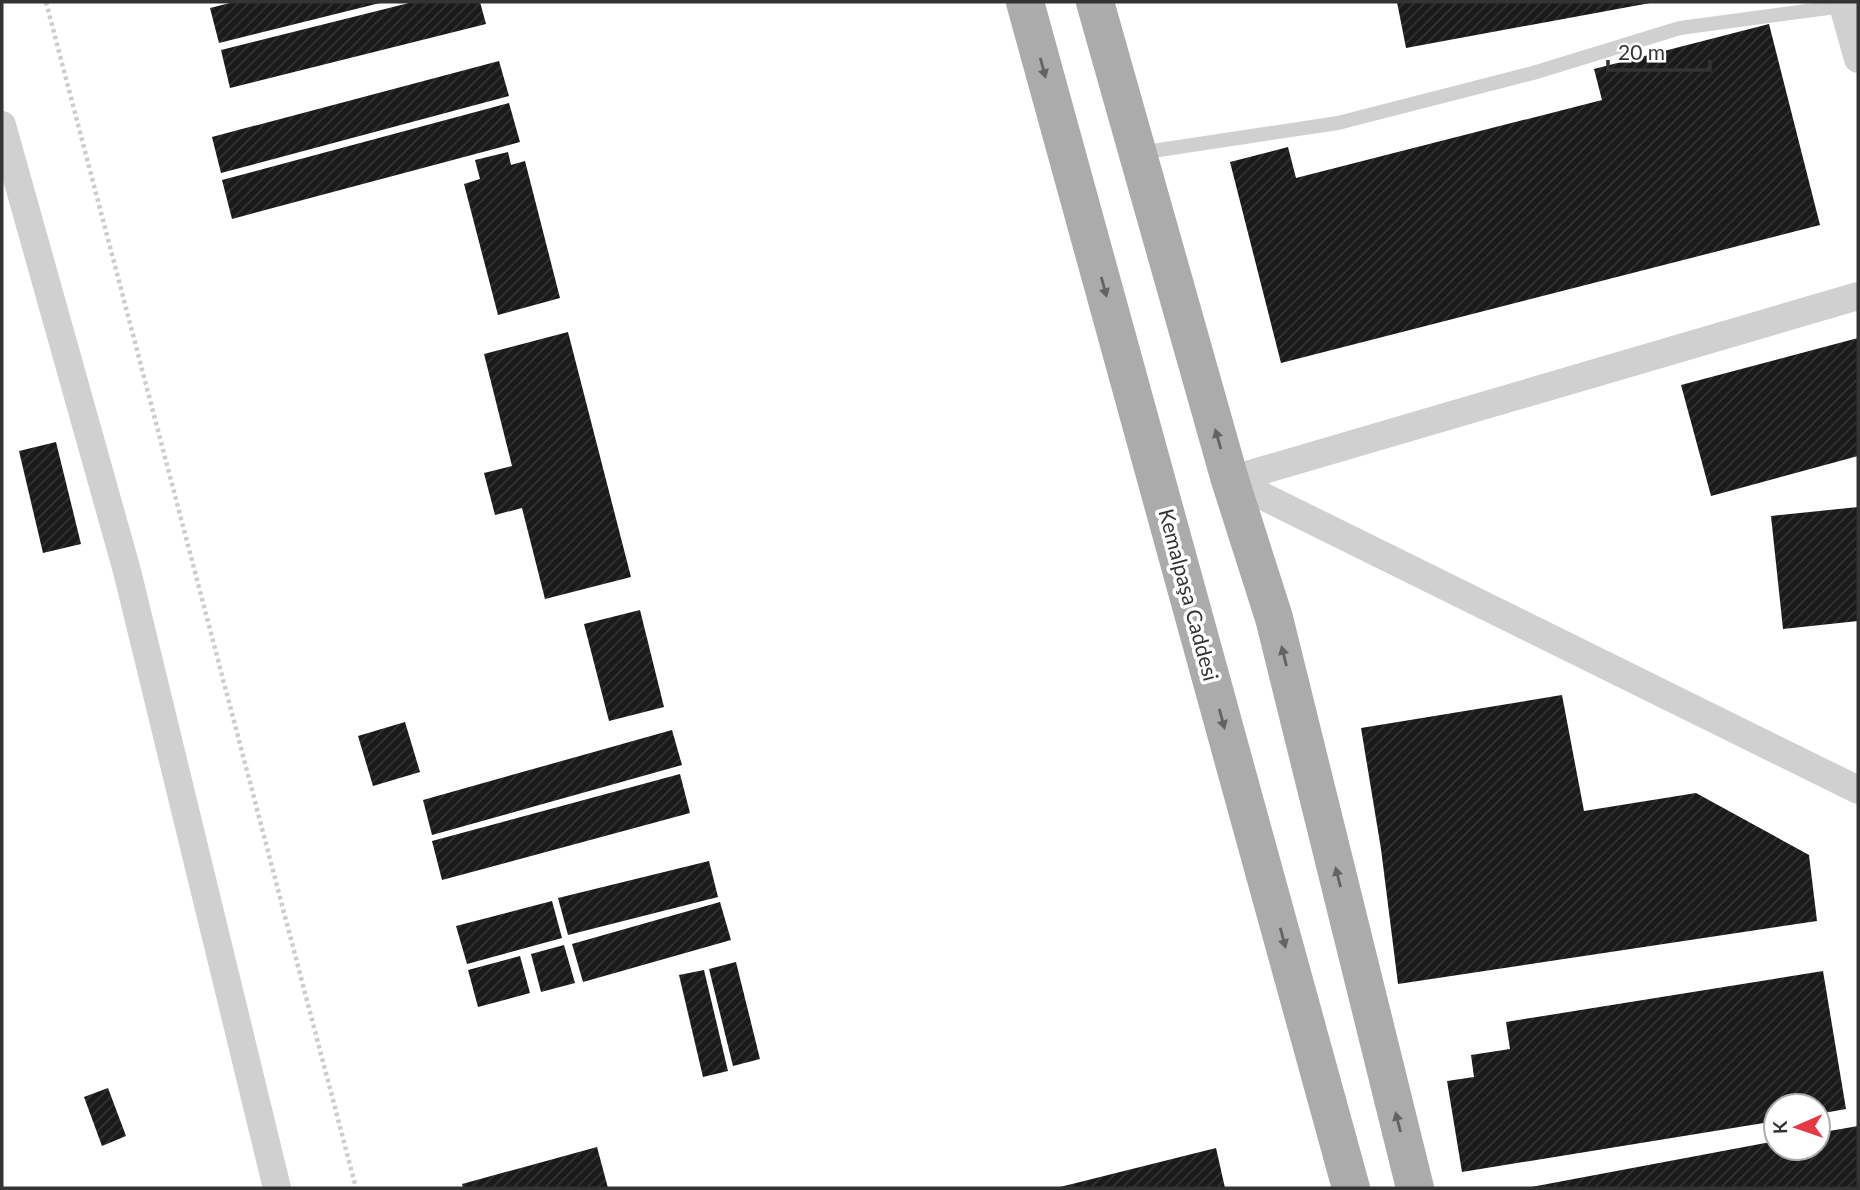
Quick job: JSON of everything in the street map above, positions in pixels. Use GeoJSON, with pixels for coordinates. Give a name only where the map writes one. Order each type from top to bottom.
{"type":"FeatureCollection","features":[{"type":"Feature","properties":{"kind":"main road","name":"Kemalpaşa Caddesi"},"geometry":{"type":"LineString","coordinates":[[1025,2],[1351,1188]]}},
{"type":"Feature","properties":{"kind":"main road"},"geometry":{"type":"LineString","coordinates":[[1095,2],[1230,480],[1274,618],[1415,1188]]}},
{"type":"Feature","properties":{"kind":"street"},"geometry":{"type":"LineString","coordinates":[[1848,4],[1858,59]]}},
{"type":"Feature","properties":{"kind":"street"},"geometry":{"type":"LineString","coordinates":[[2,125],[127,570],[277,1188]]}},
{"type":"Feature","properties":{"kind":"street"},"geometry":{"type":"LineString","coordinates":[[1230,480],[1858,296]]}},
{"type":"Feature","properties":{"kind":"street"},"geometry":{"type":"LineString","coordinates":[[1230,480],[1858,790]]}},
{"type":"Feature","properties":{"kind":"lane"},"geometry":{"type":"LineString","coordinates":[[1138,153],[1338,123],[1533,73],[1679,28],[1848,4]]}},
{"type":"Feature","properties":{"kind":"path"},"geometry":{"type":"LineString","coordinates":[[46,2],[356,1188]]}},
{"type":"Feature","properties":{"kind":"building"},"geometry":{"type":"Polygon","coordinates":[[[234,2],[380,3],[219,43],[210,8],[234,2]]]}},
{"type":"Feature","properties":{"kind":"building"},"geometry":{"type":"Polygon","coordinates":[[[413,2],[480,2],[486,24],[230,88],[221,50],[413,2]]]}},
{"type":"Feature","properties":{"kind":"building"},"geometry":{"type":"Polygon","coordinates":[[[1397,2],[1650,2],[1650,3],[1406,48],[1397,2]]]}},
{"type":"Feature","properties":{"kind":"building"},"geometry":{"type":"Polygon","coordinates":[[[1769,24],[1820,225],[1281,363],[1230,162],[1288,147],[1296,178],[1602,100],[1594,69],[1769,24]]]}},
{"type":"Feature","properties":{"kind":"building"},"geometry":{"type":"Polygon","coordinates":[[[499,61],[509,96],[221,173],[212,137],[499,61]]]}},
{"type":"Feature","properties":{"kind":"building"},"geometry":{"type":"Polygon","coordinates":[[[509,103],[520,142],[232,219],[222,180],[509,103]]]}},
{"type":"Feature","properties":{"kind":"building"},"geometry":{"type":"Polygon","coordinates":[[[508,152],[511,165],[525,161],[560,298],[498,315],[464,184],[480,179],[475,160],[508,152]]]}},
{"type":"Feature","properties":{"kind":"building"},"geometry":{"type":"Polygon","coordinates":[[[568,332],[631,577],[545,599],[522,508],[495,515],[484,473],[512,466],[484,354],[568,332]]]}},
{"type":"Feature","properties":{"kind":"building"},"geometry":{"type":"Polygon","coordinates":[[[1858,338],[1858,456],[1711,496],[1681,385],[1858,338]]]}},
{"type":"Feature","properties":{"kind":"building"},"geometry":{"type":"Polygon","coordinates":[[[56,442],[81,544],[43,553],[19,451],[56,442]]]}},
{"type":"Feature","properties":{"kind":"building"},"geometry":{"type":"Polygon","coordinates":[[[1858,507],[1858,621],[1783,629],[1771,516],[1858,507]]]}},
{"type":"Feature","properties":{"kind":"building"},"geometry":{"type":"Polygon","coordinates":[[[640,610],[664,707],[609,721],[584,624],[640,610]]]}},
{"type":"Feature","properties":{"kind":"building"},"geometry":{"type":"Polygon","coordinates":[[[1562,695],[1584,811],[1696,793],[1809,855],[1817,921],[1398,984],[1381,849],[1361,728],[1562,695]]]}},
{"type":"Feature","properties":{"kind":"building"},"geometry":{"type":"Polygon","coordinates":[[[405,722],[420,772],[373,786],[358,736],[405,722]]]}},
{"type":"Feature","properties":{"kind":"building"},"geometry":{"type":"Polygon","coordinates":[[[672,730],[682,765],[432,835],[423,800],[672,730]]]}},
{"type":"Feature","properties":{"kind":"building"},"geometry":{"type":"Polygon","coordinates":[[[680,774],[690,813],[442,880],[432,841],[680,774]]]}},
{"type":"Feature","properties":{"kind":"building"},"geometry":{"type":"Polygon","coordinates":[[[709,861],[718,897],[568,935],[558,898],[709,861]]]}},
{"type":"Feature","properties":{"kind":"building"},"geometry":{"type":"Polygon","coordinates":[[[552,901],[562,938],[467,964],[456,926],[552,901]]]}},
{"type":"Feature","properties":{"kind":"building"},"geometry":{"type":"Polygon","coordinates":[[[720,902],[731,940],[583,982],[572,944],[720,902]]]}},
{"type":"Feature","properties":{"kind":"building"},"geometry":{"type":"Polygon","coordinates":[[[564,945],[575,983],[541,992],[531,954],[564,945]]]}},
{"type":"Feature","properties":{"kind":"building"},"geometry":{"type":"Polygon","coordinates":[[[520,956],[530,993],[478,1007],[468,970],[520,956]]]}},
{"type":"Feature","properties":{"kind":"building"},"geometry":{"type":"Polygon","coordinates":[[[736,962],[760,1059],[733,1066],[709,969],[736,962]]]}},
{"type":"Feature","properties":{"kind":"building"},"geometry":{"type":"Polygon","coordinates":[[[704,970],[728,1071],[703,1077],[679,975],[704,970]]]}},
{"type":"Feature","properties":{"kind":"building"},"geometry":{"type":"Polygon","coordinates":[[[1823,971],[1846,1109],[1832,1112],[1832,1092],[1762,1092],[1762,1123],[1462,1172],[1447,1081],[1474,1077],[1471,1055],[1510,1049],[1506,1022],[1823,971]]]}},
{"type":"Feature","properties":{"kind":"building"},"geometry":{"type":"Polygon","coordinates":[[[108,1088],[126,1136],[102,1146],[84,1097],[108,1088]]]}},
{"type":"Feature","properties":{"kind":"building"},"geometry":{"type":"Polygon","coordinates":[[[1858,1126],[1858,1188],[1526,1188],[1762,1144],[1762,1162],[1832,1162],[1832,1131],[1858,1126]]]}},
{"type":"Feature","properties":{"kind":"building"},"geometry":{"type":"Polygon","coordinates":[[[597,1147],[608,1188],[463,1188],[462,1184],[597,1147]]]}},
{"type":"Feature","properties":{"kind":"building"},"geometry":{"type":"Polygon","coordinates":[[[1216,1148],[1225,1188],[1060,1188],[1060,1187],[1216,1148]]]}}]}
